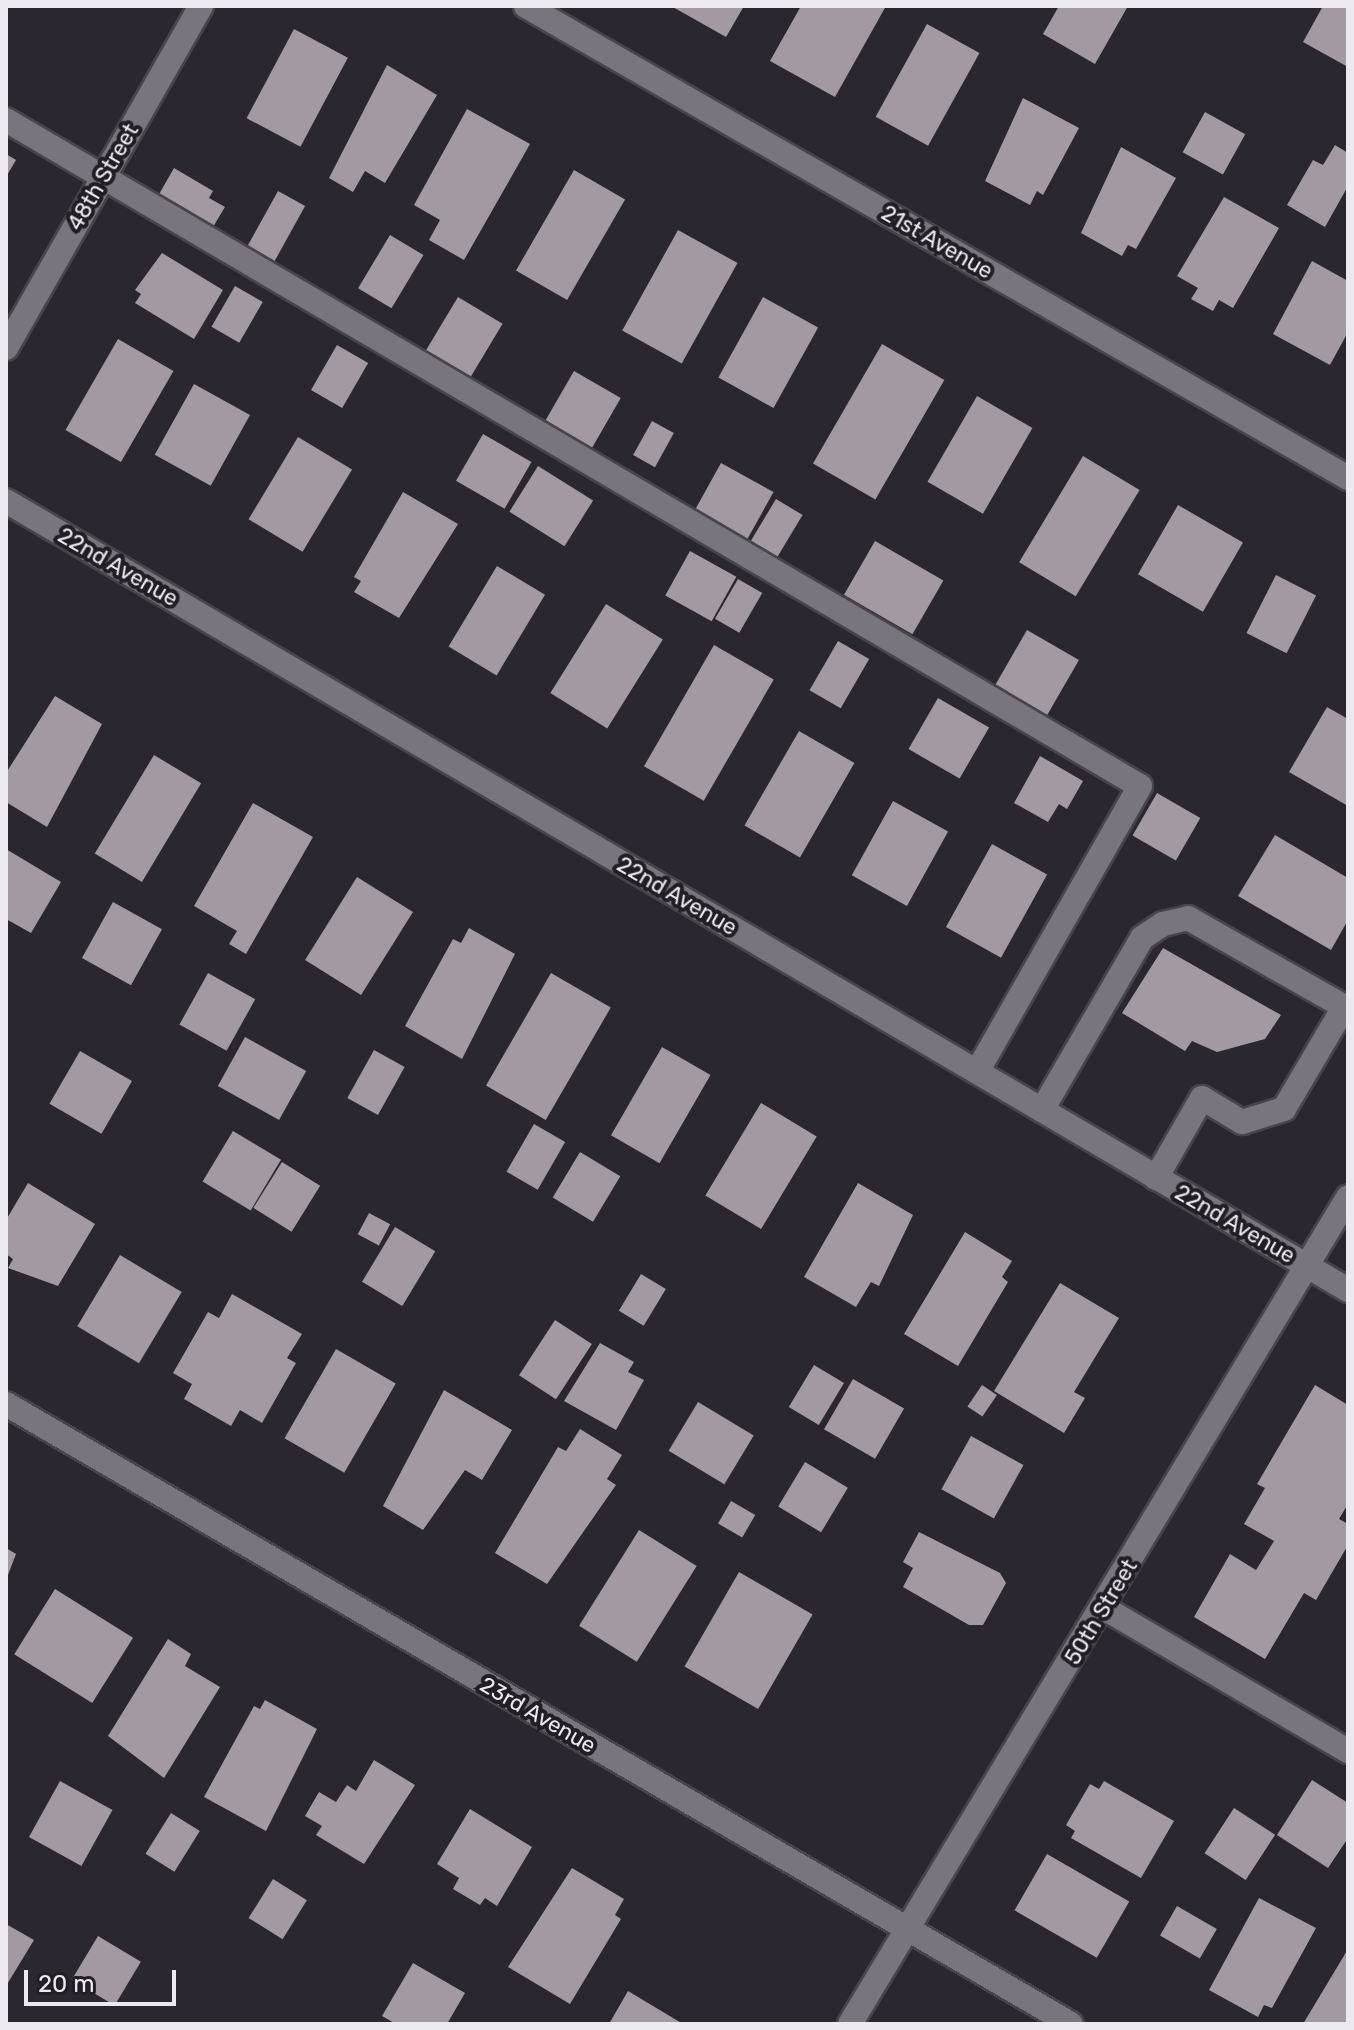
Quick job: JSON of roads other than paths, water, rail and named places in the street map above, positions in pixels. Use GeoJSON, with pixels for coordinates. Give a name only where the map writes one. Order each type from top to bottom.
{"type":"FeatureCollection","features":[{"type":"Feature","properties":{"kind":"street","name":"48th Street"},"geometry":{"type":"LineString","coordinates":[[6,348],[201,6]]}},
{"type":"Feature","properties":{"kind":"street","name":"21st Avenue"},"geometry":{"type":"LineString","coordinates":[[526,6],[1348,478]]}},
{"type":"Feature","properties":{"kind":"street"},"geometry":{"type":"LineString","coordinates":[[6,120],[1140,786],[977,1072]]}},
{"type":"Feature","properties":{"kind":"street","name":"22nd Avenue"},"geometry":{"type":"LineString","coordinates":[[6,501],[1348,1290]]}},
{"type":"Feature","properties":{"kind":"street"},"geometry":{"type":"LineString","coordinates":[[1042,1110],[1142,938],[1163,924],[1188,918],[1346,1008],[1284,1109],[1242,1122],[1202,1098],[1156,1178]]}},
{"type":"Feature","properties":{"kind":"street","name":"50th Street"},"geometry":{"type":"LineString","coordinates":[[850,2024],[1104,1608],[1348,1197]]}},
{"type":"Feature","properties":{"kind":"street","name":"23rd Avenue"},"geometry":{"type":"LineString","coordinates":[[6,1404],[1071,2024]]}},
{"type":"Feature","properties":{"kind":"street"},"geometry":{"type":"LineString","coordinates":[[1104,1608],[1348,1751]]}}]}
